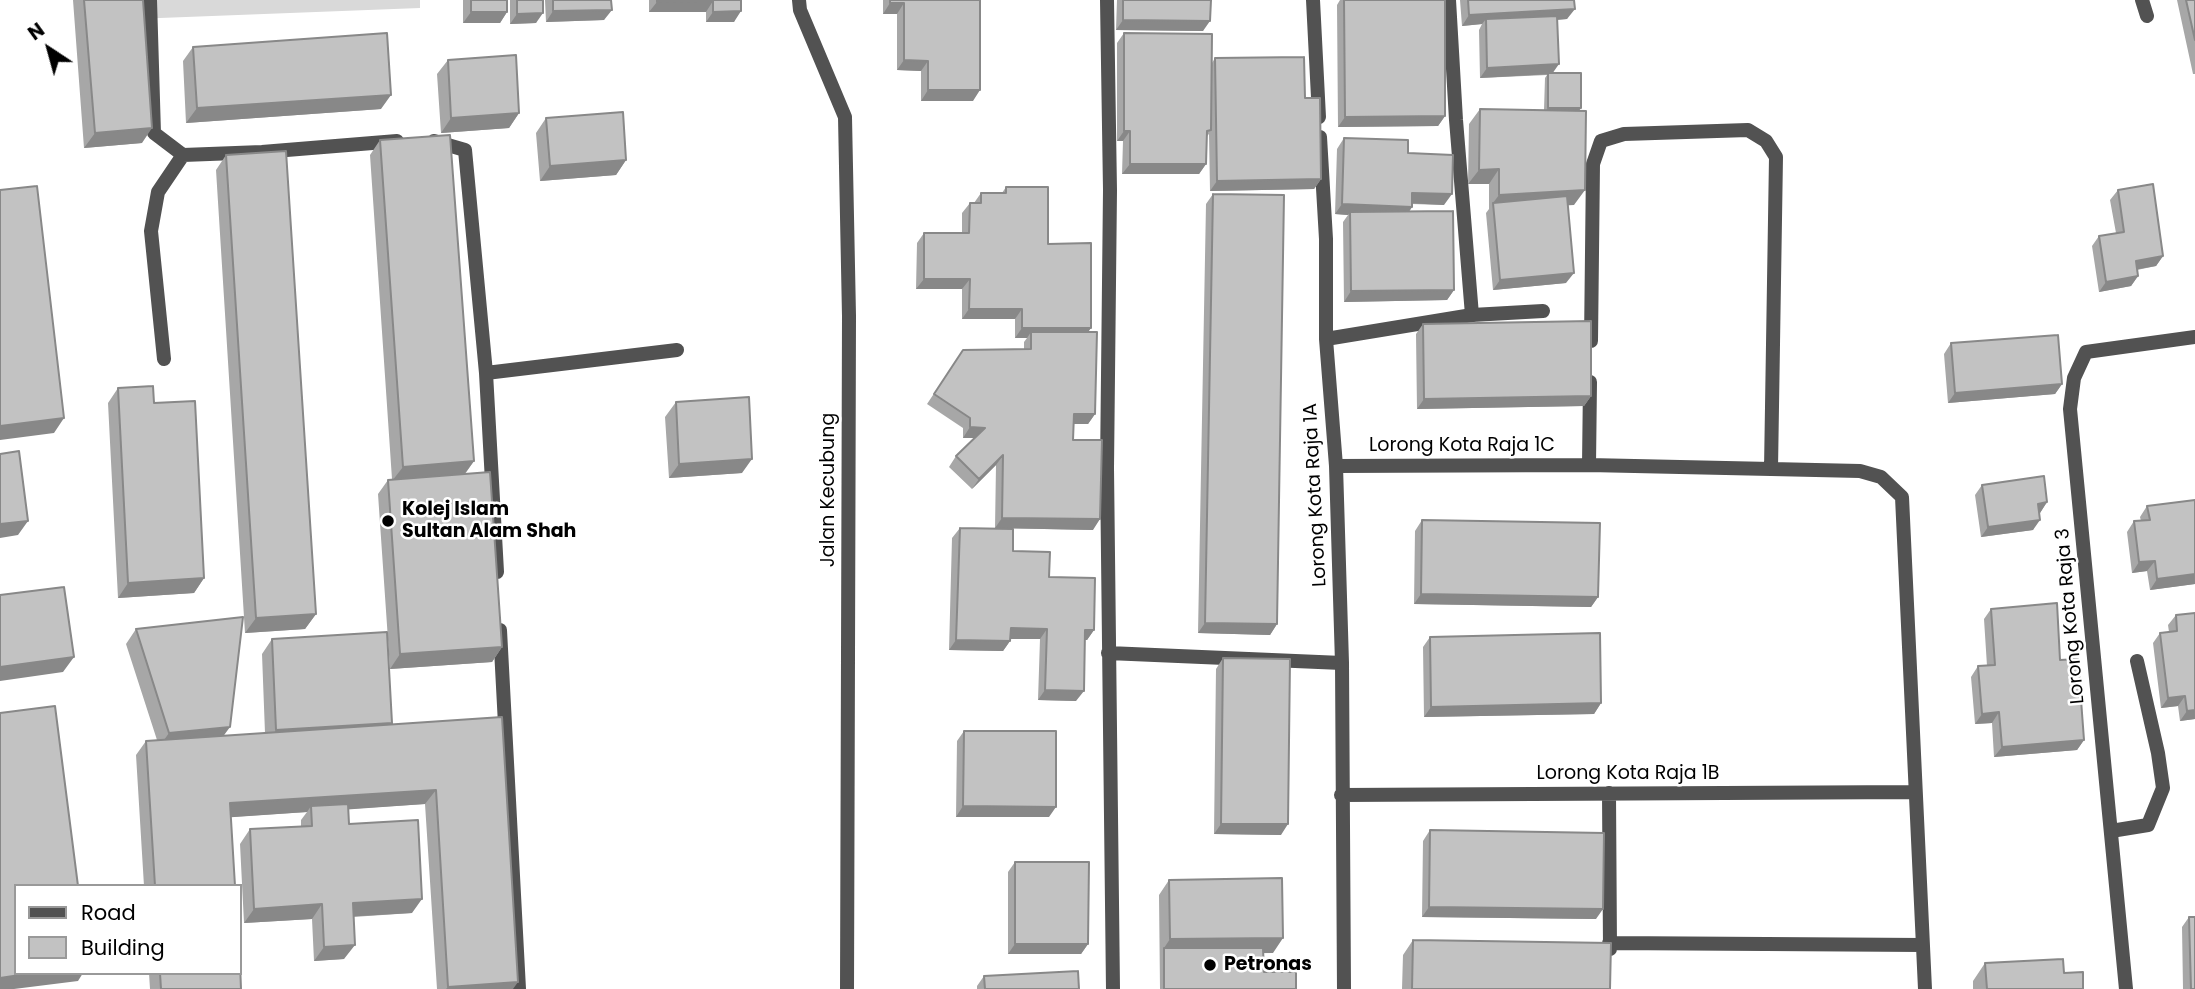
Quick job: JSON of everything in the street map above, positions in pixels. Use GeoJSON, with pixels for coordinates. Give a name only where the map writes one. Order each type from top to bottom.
{"type":"FeatureCollection","features":[{"type":"Feature","properties":{"kind":"street"},"geometry":{"type":"LineString","coordinates":[[150,0],[154,133],[183,155],[262,152],[393,141],[437,141],[465,150],[486,373],[498,592]]}},
{"type":"Feature","properties":{"kind":"street","name":"Jalan Kecubung"},"geometry":{"type":"LineString","coordinates":[[799,0],[800,10],[845,117],[849,316],[846,989]]}},
{"type":"Feature","properties":{"kind":"street"},"geometry":{"type":"LineString","coordinates":[[1107,0],[1110,190],[1108,653],[1113,989]]}},
{"type":"Feature","properties":{"kind":"street","name":"Lorong Kota Raja 1A"},"geometry":{"type":"LineString","coordinates":[[1312,0],[1326,239],[1326,339],[1336,466],[1342,663],[1344,989]]}},
{"type":"Feature","properties":{"kind":"street"},"geometry":{"type":"LineString","coordinates":[[1449,0],[1472,315]]}},
{"type":"Feature","properties":{"kind":"street"},"geometry":{"type":"LineString","coordinates":[[2143,0],[2147,16]]}},
{"type":"Feature","properties":{"kind":"street"},"geometry":{"type":"LineString","coordinates":[[1588,465],[1593,164],[1601,141],[1624,134],[1748,130],[1766,141],[1776,157],[1770,468]]}},
{"type":"Feature","properties":{"kind":"street"},"geometry":{"type":"LineString","coordinates":[[164,359],[151,231],[158,192],[183,155]]}},
{"type":"Feature","properties":{"kind":"street"},"geometry":{"type":"LineString","coordinates":[[1326,339],[1472,315],[1543,311]]}},
{"type":"Feature","properties":{"kind":"street","name":"Lorong Kota Raja 3"},"geometry":{"type":"LineString","coordinates":[[2126,989],[2070,409],[2074,378],[2086,352],[2195,337]]}},
{"type":"Feature","properties":{"kind":"street"},"geometry":{"type":"LineString","coordinates":[[486,373],[677,351]]}},
{"type":"Feature","properties":{"kind":"street","name":"Lorong Kota Raja 1C"},"geometry":{"type":"LineString","coordinates":[[1336,466],[1588,465],[1770,468],[1860,471],[1881,477],[1902,497],[1925,989]]}},
{"type":"Feature","properties":{"kind":"street"},"geometry":{"type":"LineString","coordinates":[[499,619],[519,989]]}},
{"type":"Feature","properties":{"kind":"street"},"geometry":{"type":"LineString","coordinates":[[1108,653],[1342,663]]}},
{"type":"Feature","properties":{"kind":"street"},"geometry":{"type":"LineString","coordinates":[[2111,831],[2148,825],[2163,788],[2158,753],[2137,661]]}},
{"type":"Feature","properties":{"kind":"street","name":"Lorong Kota Raja 1B"},"geometry":{"type":"LineString","coordinates":[[1341,795],[1915,792]]}},
{"type":"Feature","properties":{"kind":"street"},"geometry":{"type":"LineString","coordinates":[[1609,793],[1610,966]]}},
{"type":"Feature","properties":{"kind":"street"},"geometry":{"type":"LineString","coordinates":[[1609,943],[1923,945]]}},
{"type":"Feature","properties":{"kind":"shaded area"},"geometry":{"type":"Polygon","coordinates":[[[135,0],[420,0],[420,8],[134,19],[135,0]]]}},
{"type":"Feature","properties":{"kind":"building"},"geometry":{"type":"Polygon","coordinates":[[[84,0],[143,0],[152,128],[95,133],[84,0]]]}},
{"type":"Feature","properties":{"kind":"building"},"geometry":{"type":"Polygon","coordinates":[[[471,0],[507,0],[507,12],[471,12],[471,0]]]}},
{"type":"Feature","properties":{"kind":"building"},"geometry":{"type":"Polygon","coordinates":[[[517,0],[543,0],[543,13],[517,14],[517,0]]]}},
{"type":"Feature","properties":{"kind":"building"},"geometry":{"type":"Polygon","coordinates":[[[553,0],[611,0],[612,10],[553,11],[553,0]]]}},
{"type":"Feature","properties":{"kind":"building"},"geometry":{"type":"Polygon","coordinates":[[[657,0],[741,0],[741,11],[713,12],[713,1],[657,0]]]}},
{"type":"Feature","properties":{"kind":"building"},"geometry":{"type":"Polygon","coordinates":[[[890,0],[980,0],[980,90],[928,90],[928,61],[904,60],[904,3],[890,3],[890,0]]]}},
{"type":"Feature","properties":{"kind":"building"},"geometry":{"type":"Polygon","coordinates":[[[1123,0],[1211,0],[1210,21],[1123,20],[1123,0]]]}},
{"type":"Feature","properties":{"kind":"building"},"geometry":{"type":"Polygon","coordinates":[[[1344,0],[1445,0],[1445,116],[1345,117],[1344,0]]]}},
{"type":"Feature","properties":{"kind":"building"},"geometry":{"type":"Polygon","coordinates":[[[1468,0],[1574,0],[1575,9],[1469,15],[1468,0]]]}},
{"type":"Feature","properties":{"kind":"building"},"geometry":{"type":"Polygon","coordinates":[[[2186,0],[2195,0],[2195,40],[2186,0]]]}},
{"type":"Feature","properties":{"kind":"building"},"geometry":{"type":"Polygon","coordinates":[[[1557,16],[1559,64],[1487,68],[1486,19],[1557,16]]]}},
{"type":"Feature","properties":{"kind":"building"},"geometry":{"type":"Polygon","coordinates":[[[387,33],[391,95],[197,108],[193,47],[387,33]]]}},
{"type":"Feature","properties":{"kind":"building"},"geometry":{"type":"Polygon","coordinates":[[[1124,33],[1212,34],[1211,130],[1207,131],[1206,164],[1130,164],[1130,131],[1124,131],[1124,33]]]}},
{"type":"Feature","properties":{"kind":"building"},"geometry":{"type":"Polygon","coordinates":[[[516,55],[519,113],[451,118],[448,60],[516,55]]]}},
{"type":"Feature","properties":{"kind":"building"},"geometry":{"type":"Polygon","coordinates":[[[1304,57],[1305,98],[1320,98],[1321,179],[1217,181],[1215,58],[1304,57]]]}},
{"type":"Feature","properties":{"kind":"building"},"geometry":{"type":"Polygon","coordinates":[[[1548,73],[1581,73],[1581,108],[1548,108],[1548,73]]]}},
{"type":"Feature","properties":{"kind":"building"},"geometry":{"type":"Polygon","coordinates":[[[1480,109],[1586,111],[1585,190],[1499,195],[1499,169],[1479,170],[1480,109]]]}},
{"type":"Feature","properties":{"kind":"building"},"geometry":{"type":"Polygon","coordinates":[[[623,112],[626,160],[550,166],[546,118],[623,112]]]}},
{"type":"Feature","properties":{"kind":"building"},"geometry":{"type":"Polygon","coordinates":[[[450,135],[474,461],[403,467],[380,140],[450,135]]]}},
{"type":"Feature","properties":{"kind":"building"},"geometry":{"type":"Polygon","coordinates":[[[1344,138],[1408,140],[1408,153],[1453,155],[1452,194],[1412,193],[1412,207],[1342,204],[1344,138]]]}},
{"type":"Feature","properties":{"kind":"building"},"geometry":{"type":"Polygon","coordinates":[[[286,151],[316,614],[256,618],[226,155],[286,151]]]}},
{"type":"Feature","properties":{"kind":"building"},"geometry":{"type":"Polygon","coordinates":[[[2153,184],[2163,256],[2136,261],[2138,276],[2106,282],[2099,236],[2124,232],[2118,190],[2153,184]]]}},
{"type":"Feature","properties":{"kind":"building"},"geometry":{"type":"Polygon","coordinates":[[[37,186],[64,418],[0,426],[0,190],[37,186]]]}},
{"type":"Feature","properties":{"kind":"building"},"geometry":{"type":"Polygon","coordinates":[[[1006,187],[1048,187],[1048,244],[1091,243],[1091,328],[1022,328],[1022,309],[969,309],[970,279],[924,279],[924,233],[969,233],[970,203],[981,203],[981,193],[1006,193],[1006,187]]]}},
{"type":"Feature","properties":{"kind":"building"},"geometry":{"type":"Polygon","coordinates":[[[1213,194],[1284,195],[1277,624],[1205,623],[1213,194]]]}},
{"type":"Feature","properties":{"kind":"building"},"geometry":{"type":"Polygon","coordinates":[[[1567,196],[1574,273],[1500,280],[1493,203],[1567,196]]]}},
{"type":"Feature","properties":{"kind":"building"},"geometry":{"type":"Polygon","coordinates":[[[1453,211],[1454,290],[1351,291],[1350,212],[1453,211]]]}},
{"type":"Feature","properties":{"kind":"building"},"geometry":{"type":"Polygon","coordinates":[[[1591,321],[1591,396],[1424,399],[1423,324],[1591,321]]]}},
{"type":"Feature","properties":{"kind":"building"},"geometry":{"type":"Polygon","coordinates":[[[1031,332],[1097,332],[1095,414],[1074,414],[1073,440],[1102,440],[1100,519],[1002,518],[1003,455],[979,479],[956,456],[985,428],[970,427],[970,418],[934,394],[963,350],[1031,349],[1031,332]]]}},
{"type":"Feature","properties":{"kind":"building"},"geometry":{"type":"Polygon","coordinates":[[[2058,335],[2062,384],[1955,393],[1951,343],[2058,335]]]}},
{"type":"Feature","properties":{"kind":"building"},"geometry":{"type":"Polygon","coordinates":[[[153,386],[154,403],[195,401],[204,578],[128,583],[118,388],[153,386]]]}},
{"type":"Feature","properties":{"kind":"building"},"geometry":{"type":"Polygon","coordinates":[[[749,397],[752,459],[679,464],[676,402],[749,397]]]}},
{"type":"Feature","properties":{"kind":"building"},"geometry":{"type":"Polygon","coordinates":[[[19,451],[28,521],[0,524],[0,454],[19,451]]]}},
{"type":"Feature","properties":{"kind":"building"},"geometry":{"type":"Polygon","coordinates":[[[490,472],[502,647],[400,654],[388,480],[490,472]]]}},
{"type":"Feature","properties":{"kind":"building"},"geometry":{"type":"Polygon","coordinates":[[[2044,476],[2047,502],[2038,504],[2040,520],[1988,527],[1982,485],[2044,476]]]}},
{"type":"Feature","properties":{"kind":"building"},"geometry":{"type":"Polygon","coordinates":[[[2195,500],[2195,574],[2157,579],[2155,561],[2139,562],[2134,521],[2150,520],[2147,506],[2195,500]]]}},
{"type":"Feature","properties":{"kind":"building"},"geometry":{"type":"Polygon","coordinates":[[[1422,520],[1600,523],[1598,597],[1421,594],[1422,520]]]}},
{"type":"Feature","properties":{"kind":"building"},"geometry":{"type":"Polygon","coordinates":[[[960,528],[1013,529],[1013,551],[1050,552],[1049,577],[1095,578],[1094,630],[1085,630],[1084,691],[1045,690],[1047,629],[1011,628],[1010,641],[956,640],[960,528]]]}},
{"type":"Feature","properties":{"kind":"building"},"geometry":{"type":"Polygon","coordinates":[[[64,587],[74,657],[0,667],[0,595],[64,587]]]}},
{"type":"Feature","properties":{"kind":"building"},"geometry":{"type":"Polygon","coordinates":[[[2057,603],[2060,660],[2078,659],[2084,740],[2002,747],[1999,712],[1982,714],[1978,666],[1995,665],[1991,609],[2057,603]]]}},
{"type":"Feature","properties":{"kind":"building"},"geometry":{"type":"Polygon","coordinates":[[[2195,613],[2195,710],[2187,711],[2185,696],[2168,698],[2160,633],[2177,631],[2176,615],[2195,613]]]}},
{"type":"Feature","properties":{"kind":"building"},"geometry":{"type":"Polygon","coordinates":[[[243,617],[230,727],[169,733],[136,629],[243,617]]]}},
{"type":"Feature","properties":{"kind":"building"},"geometry":{"type":"Polygon","coordinates":[[[387,632],[392,723],[276,730],[272,639],[387,632]]]}},
{"type":"Feature","properties":{"kind":"building"},"geometry":{"type":"Polygon","coordinates":[[[1600,633],[1601,703],[1431,707],[1430,637],[1600,633]]]}},
{"type":"Feature","properties":{"kind":"building"},"geometry":{"type":"Polygon","coordinates":[[[1223,658],[1290,659],[1288,824],[1221,824],[1223,658]]]}},
{"type":"Feature","properties":{"kind":"building"},"geometry":{"type":"Polygon","coordinates":[[[55,706],[78,884],[14,884],[14,975],[20,975],[0,978],[0,713],[55,706]]]}},
{"type":"Feature","properties":{"kind":"building"},"geometry":{"type":"Polygon","coordinates":[[[502,717],[518,982],[448,987],[436,790],[230,803],[235,884],[155,884],[146,741],[502,717]]]}},
{"type":"Feature","properties":{"kind":"building"},"geometry":{"type":"Polygon","coordinates":[[[964,731],[1056,731],[1056,807],[963,806],[964,731]]]}},
{"type":"Feature","properties":{"kind":"building"},"geometry":{"type":"Polygon","coordinates":[[[348,804],[349,824],[418,820],[422,899],[353,903],[355,945],[324,947],[322,904],[254,909],[250,829],[312,826],[311,806],[348,804]]]}},
{"type":"Feature","properties":{"kind":"building"},"geometry":{"type":"Polygon","coordinates":[[[1430,830],[1604,833],[1603,909],[1429,907],[1430,830]]]}},
{"type":"Feature","properties":{"kind":"building"},"geometry":{"type":"Polygon","coordinates":[[[1015,862],[1089,862],[1088,944],[1015,944],[1015,862]]]}},
{"type":"Feature","properties":{"kind":"building"},"geometry":{"type":"Polygon","coordinates":[[[1282,878],[1283,938],[1170,939],[1169,880],[1282,878]]]}},
{"type":"Feature","properties":{"kind":"building"},"geometry":{"type":"Polygon","coordinates":[[[2189,917],[2195,917],[2195,989],[2191,989],[2189,917]]]}},
{"type":"Feature","properties":{"kind":"building"},"geometry":{"type":"Polygon","coordinates":[[[1413,940],[1611,943],[1610,989],[1412,989],[1413,940]]]}},
{"type":"Feature","properties":{"kind":"building","name":"Petronas"},"geometry":{"type":"Polygon","coordinates":[[[1164,948],[1263,948],[1264,972],[1296,972],[1296,989],[1164,989],[1164,948]]]}},
{"type":"Feature","properties":{"kind":"building"},"geometry":{"type":"Polygon","coordinates":[[[2063,959],[2064,973],[2083,972],[2083,989],[1987,989],[1985,963],[2063,959]]]}},
{"type":"Feature","properties":{"kind":"building"},"geometry":{"type":"Polygon","coordinates":[[[1078,971],[1079,989],[985,989],[984,976],[1078,971]]]}},
{"type":"Feature","properties":{"kind":"building"},"geometry":{"type":"Polygon","coordinates":[[[160,975],[240,975],[241,989],[161,989],[160,975]]]}},
{"type":"Feature","properties":{"kind":"place","name":"Kolej Islam Sultan Alam Shah"},"geometry":{"type":"Point","coordinates":[388,521]}},
{"type":"Feature","properties":{"kind":"place","name":"Petronas"},"geometry":{"type":"Point","coordinates":[1210,965]}}]}
